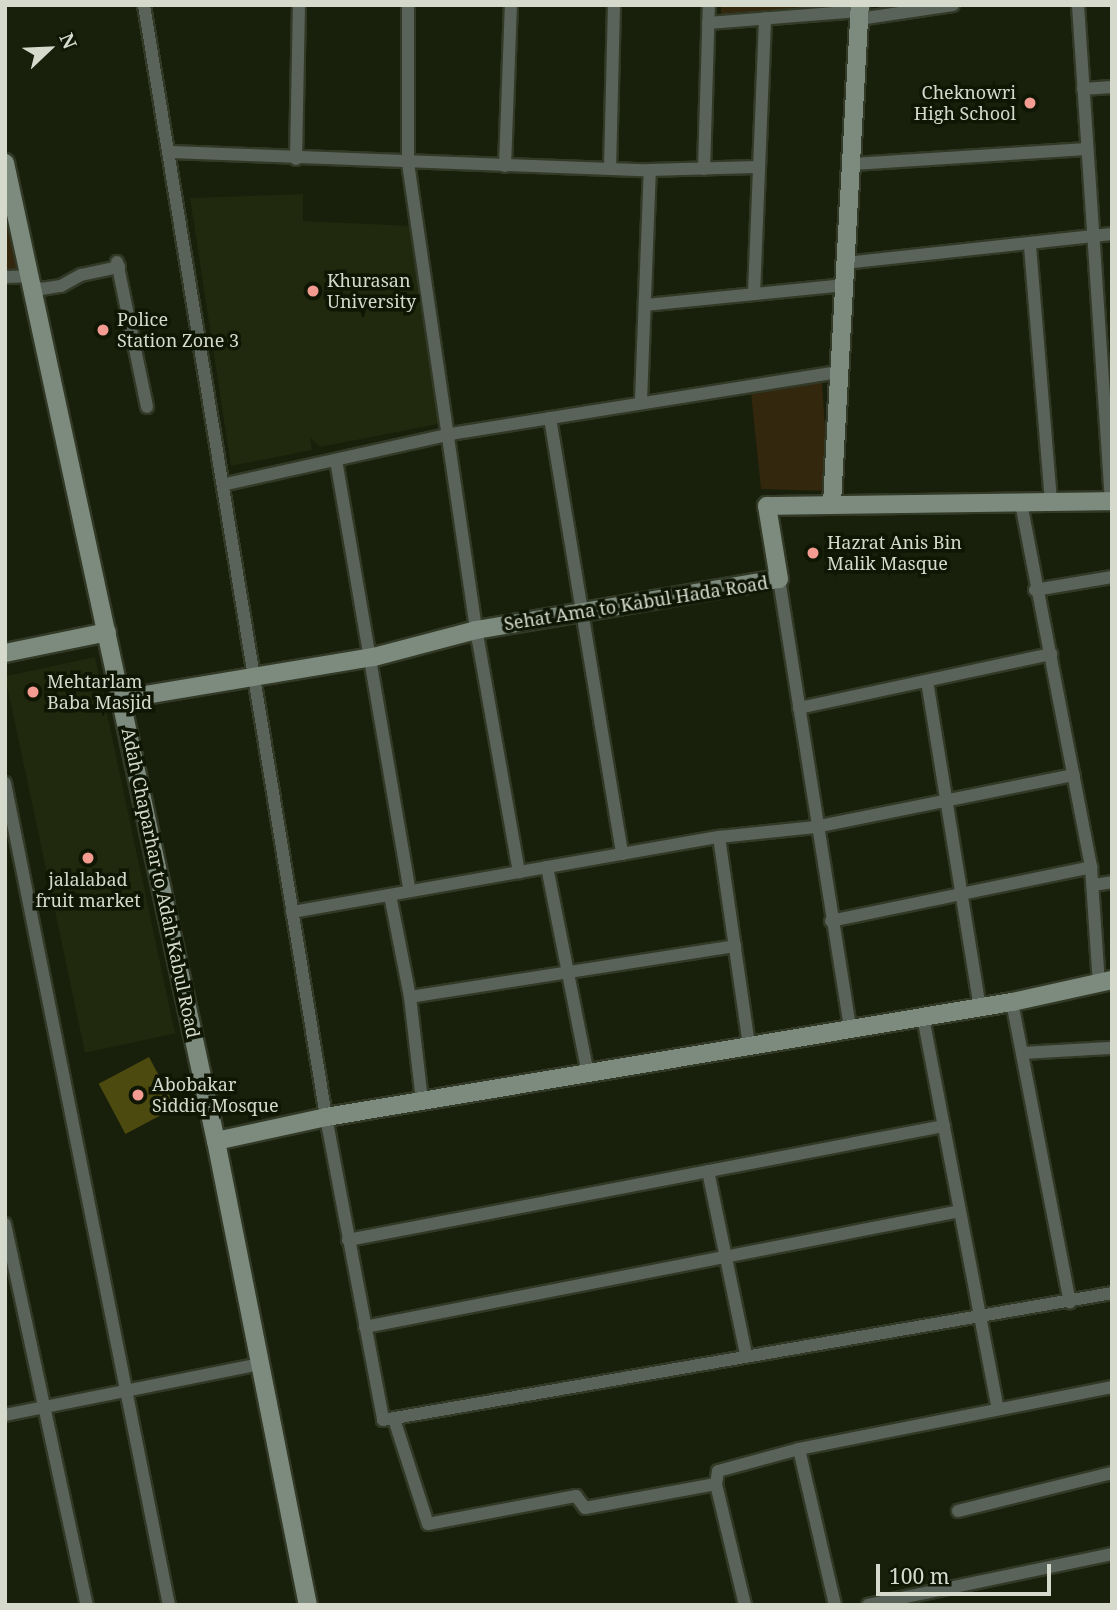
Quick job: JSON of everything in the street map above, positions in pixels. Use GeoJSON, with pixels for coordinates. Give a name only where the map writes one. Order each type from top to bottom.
{"type":"FeatureCollection","features":[{"type":"Feature","properties":{"kind":"main road"},"geometry":{"type":"LineString","coordinates":[[832,503],[860,12]]}},
{"type":"Feature","properties":{"kind":"main road","name":"Adah Chaparhar to Adah Kabul Road"},"geometry":{"type":"LineString","coordinates":[[5,163],[216,1141],[308,1605]]}},
{"type":"Feature","properties":{"kind":"main road","name":"Sehat Ama to Kabul Hada Road"},"geometry":{"type":"LineString","coordinates":[[122,699],[374,657],[476,630],[779,579],[767,506],[832,503],[1021,503],[1051,499],[1111,501]]}},
{"type":"Feature","properties":{"kind":"main road"},"geometry":{"type":"LineString","coordinates":[[5,653],[107,632]]}},
{"type":"Feature","properties":{"kind":"main road"},"geometry":{"type":"LineString","coordinates":[[216,1141],[326,1117],[1012,1002],[1105,981]]}},
{"type":"Feature","properties":{"kind":"street"},"geometry":{"type":"LineString","coordinates":[[144,5],[226,484],[326,1117],[383,1420],[1112,1293]]}},
{"type":"Feature","properties":{"kind":"street"},"geometry":{"type":"LineString","coordinates":[[296,159],[299,5]]}},
{"type":"Feature","properties":{"kind":"street"},"geometry":{"type":"LineString","coordinates":[[408,5],[408,163],[451,434],[476,630],[519,872]]}},
{"type":"Feature","properties":{"kind":"street"},"geometry":{"type":"LineString","coordinates":[[505,166],[511,5]]}},
{"type":"Feature","properties":{"kind":"street"},"geometry":{"type":"LineString","coordinates":[[610,169],[614,5]]}},
{"type":"Feature","properties":{"kind":"street"},"geometry":{"type":"LineString","coordinates":[[704,169],[709,5]]}},
{"type":"Feature","properties":{"kind":"street"},"geometry":{"type":"LineString","coordinates":[[708,23],[953,5]]}},
{"type":"Feature","properties":{"kind":"street"},"geometry":{"type":"LineString","coordinates":[[1078,5],[1093,235],[1108,406],[1111,501]]}},
{"type":"Feature","properties":{"kind":"street"},"geometry":{"type":"LineString","coordinates":[[754,294],[765,18]]}},
{"type":"Feature","properties":{"kind":"street"},"geometry":{"type":"LineString","coordinates":[[1083,89],[1112,87]]}},
{"type":"Feature","properties":{"kind":"street"},"geometry":{"type":"LineString","coordinates":[[853,164],[1087,149]]}},
{"type":"Feature","properties":{"kind":"street"},"geometry":{"type":"LineString","coordinates":[[171,152],[296,159],[610,169],[757,167]]}},
{"type":"Feature","properties":{"kind":"street"},"geometry":{"type":"LineString","coordinates":[[641,400],[650,170]]}},
{"type":"Feature","properties":{"kind":"street"},"geometry":{"type":"LineString","coordinates":[[845,263],[1030,246],[1112,234]]}},
{"type":"Feature","properties":{"kind":"street"},"geometry":{"type":"LineString","coordinates":[[1030,246],[1051,499]]}},
{"type":"Feature","properties":{"kind":"street"},"geometry":{"type":"LineString","coordinates":[[5,277],[29,280],[41,289],[61,286],[80,275],[118,265],[146,407]]}},
{"type":"Feature","properties":{"kind":"street"},"geometry":{"type":"LineString","coordinates":[[645,304],[844,285]]}},
{"type":"Feature","properties":{"kind":"street"},"geometry":{"type":"LineString","coordinates":[[226,484],[451,434],[641,400],[840,372]]}},
{"type":"Feature","properties":{"kind":"street"},"geometry":{"type":"LineString","coordinates":[[550,418],[622,854]]}},
{"type":"Feature","properties":{"kind":"street"},"geometry":{"type":"LineString","coordinates":[[336,460],[374,657],[410,891]]}},
{"type":"Feature","properties":{"kind":"street"},"geometry":{"type":"LineString","coordinates":[[1021,503],[1035,590],[1051,654],[1091,867],[1105,981]]}},
{"type":"Feature","properties":{"kind":"street"},"geometry":{"type":"LineString","coordinates":[[1035,590],[1112,577]]}},
{"type":"Feature","properties":{"kind":"street"},"geometry":{"type":"LineString","coordinates":[[779,579],[815,827],[850,1029]]}},
{"type":"Feature","properties":{"kind":"street"},"geometry":{"type":"LineString","coordinates":[[799,708],[1051,654]]}},
{"type":"Feature","properties":{"kind":"street"},"geometry":{"type":"LineString","coordinates":[[927,681],[980,1007]]}},
{"type":"Feature","properties":{"kind":"street"},"geometry":{"type":"LineString","coordinates":[[292,912],[719,837],[815,827],[947,797],[1074,775]]}},
{"type":"Feature","properties":{"kind":"street"},"geometry":{"type":"LineString","coordinates":[[5,783],[169,1605]]}},
{"type":"Feature","properties":{"kind":"street"},"geometry":{"type":"LineString","coordinates":[[719,837],[750,1046]]}},
{"type":"Feature","properties":{"kind":"street"},"geometry":{"type":"LineString","coordinates":[[547,867],[588,1073]]}},
{"type":"Feature","properties":{"kind":"street"},"geometry":{"type":"LineString","coordinates":[[831,921],[962,891],[1091,867]]}},
{"type":"Feature","properties":{"kind":"street"},"geometry":{"type":"LineString","coordinates":[[1094,886],[1112,882]]}},
{"type":"Feature","properties":{"kind":"street"},"geometry":{"type":"LineString","coordinates":[[390,895],[410,997],[422,1101]]}},
{"type":"Feature","properties":{"kind":"street"},"geometry":{"type":"LineString","coordinates":[[410,997],[736,946]]}},
{"type":"Feature","properties":{"kind":"street"},"geometry":{"type":"LineString","coordinates":[[1012,1002],[1024,1053],[1070,1302]]}},
{"type":"Feature","properties":{"kind":"street"},"geometry":{"type":"LineString","coordinates":[[923,1017],[983,1315],[998,1409]]}},
{"type":"Feature","properties":{"kind":"street"},"geometry":{"type":"LineString","coordinates":[[1024,1053],[1112,1048]]}},
{"type":"Feature","properties":{"kind":"street"},"geometry":{"type":"LineString","coordinates":[[348,1240],[944,1126]]}},
{"type":"Feature","properties":{"kind":"street"},"geometry":{"type":"LineString","coordinates":[[708,1171],[746,1355]]}},
{"type":"Feature","properties":{"kind":"street"},"geometry":{"type":"LineString","coordinates":[[365,1326],[960,1211]]}},
{"type":"Feature","properties":{"kind":"street"},"geometry":{"type":"LineString","coordinates":[[5,1224],[46,1403],[87,1605]]}},
{"type":"Feature","properties":{"kind":"street"},"geometry":{"type":"LineString","coordinates":[[5,1415],[46,1403],[260,1360]]}},
{"type":"Feature","properties":{"kind":"street"},"geometry":{"type":"LineString","coordinates":[[745,1605],[716,1484],[722,1469],[799,1449],[1112,1387]]}},
{"type":"Feature","properties":{"kind":"street"},"geometry":{"type":"LineString","coordinates":[[5,1407],[46,1403]]}},
{"type":"Feature","properties":{"kind":"street"},"geometry":{"type":"LineString","coordinates":[[394,1419],[428,1524],[576,1496],[585,1508],[716,1484]]}},
{"type":"Feature","properties":{"kind":"street"},"geometry":{"type":"LineString","coordinates":[[799,1449],[835,1605]]}},
{"type":"Feature","properties":{"kind":"street"},"geometry":{"type":"LineString","coordinates":[[958,1511],[1112,1473]]}},
{"type":"Feature","properties":{"kind":"street"},"geometry":{"type":"LineString","coordinates":[[868,1605],[1112,1554]]}},
{"type":"Feature","properties":{"kind":"shaded area"},"geometry":{"type":"Polygon","coordinates":[[[721,5],[852,5],[721,18],[721,5]]]}},
{"type":"Feature","properties":{"kind":"shaded area","name":"Khurasan University"},"geometry":{"type":"Polygon","coordinates":[[[303,194],[303,221],[412,226],[438,424],[320,447],[310,437],[312,450],[231,466],[190,198],[303,194]]]}},
{"type":"Feature","properties":{"kind":"shaded area"},"geometry":{"type":"Polygon","coordinates":[[[5,198],[19,272],[5,273],[5,198]]]}},
{"type":"Feature","properties":{"kind":"shaded area"},"geometry":{"type":"Polygon","coordinates":[[[822,381],[829,491],[761,489],[751,392],[822,381]]]}},
{"type":"Feature","properties":{"kind":"shaded area","name":"jalalabad fruit market"},"geometry":{"type":"Polygon","coordinates":[[[95,657],[175,1034],[85,1053],[5,676],[95,657]]]}},
{"type":"Feature","properties":{"kind":"building","name":"Abobakar Siddiq Mosque"},"geometry":{"type":"Polygon","coordinates":[[[149,1057],[176,1107],[125,1134],[99,1084],[149,1057]]]}},
{"type":"Feature","properties":{"kind":"place","name":"Cheknowri High School"},"geometry":{"type":"Point","coordinates":[1030,103]}},
{"type":"Feature","properties":{"kind":"place","name":"Khurasan University"},"geometry":{"type":"Point","coordinates":[313,291]}},
{"type":"Feature","properties":{"kind":"place","name":"Police Station Zone 3"},"geometry":{"type":"Point","coordinates":[103,330]}},
{"type":"Feature","properties":{"kind":"place","name":"Hazrat Anis Bin Malik Masque"},"geometry":{"type":"Point","coordinates":[813,553]}},
{"type":"Feature","properties":{"kind":"place","name":"Mehtarlam Baba Masjid"},"geometry":{"type":"Point","coordinates":[33,692]}},
{"type":"Feature","properties":{"kind":"place","name":"jalalabad fruit market"},"geometry":{"type":"Point","coordinates":[88,858]}},
{"type":"Feature","properties":{"kind":"place","name":"Abobakar Siddiq Mosque"},"geometry":{"type":"Point","coordinates":[138,1095]}}]}
